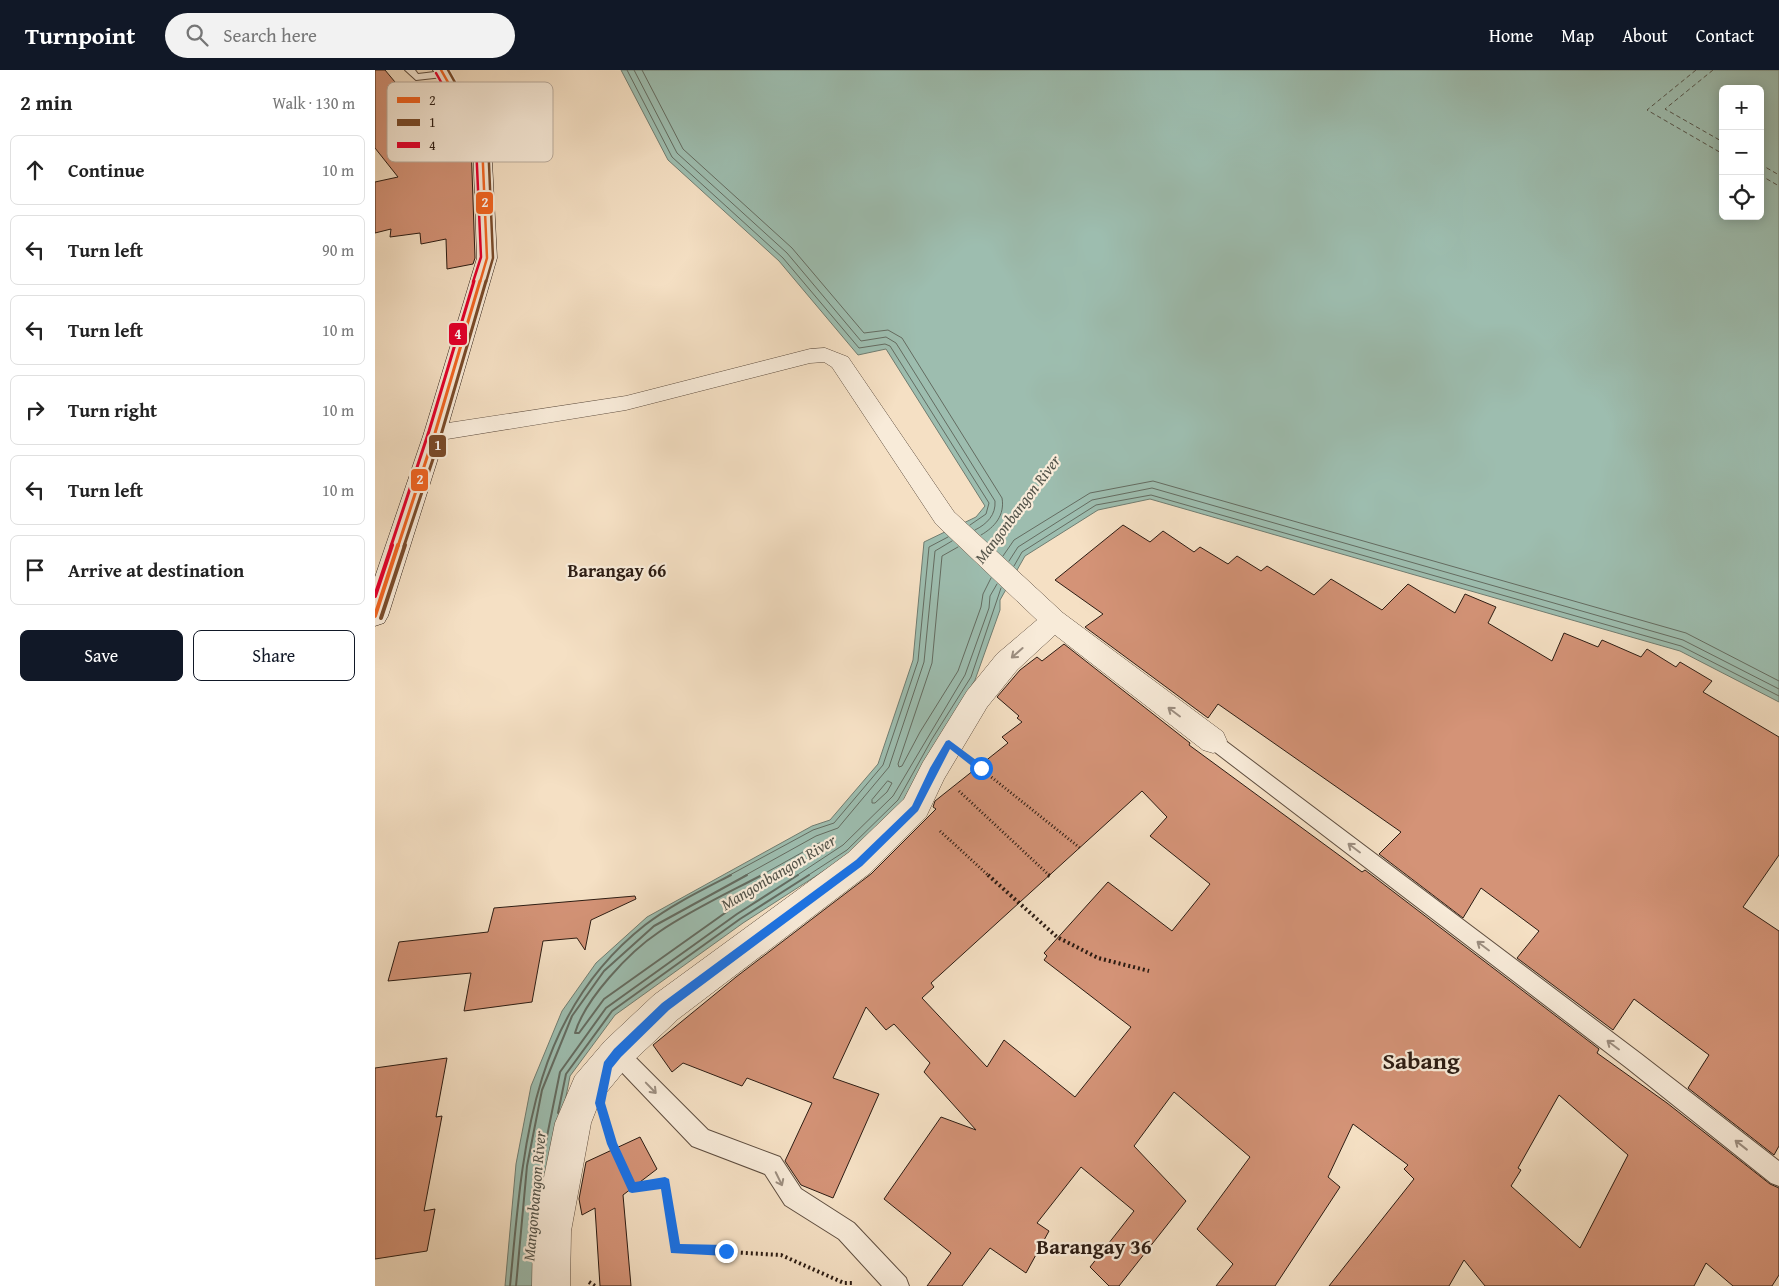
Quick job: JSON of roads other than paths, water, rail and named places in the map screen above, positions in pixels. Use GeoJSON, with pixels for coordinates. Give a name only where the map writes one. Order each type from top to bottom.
{"type":"FeatureCollection","features":[{"type":"Feature","properties":{"kind":"street"},"geometry":{"type":"LineString","coordinates":[[375,616],[435,433],[487,258],[483,162]]}},
{"type":"Feature","properties":{"kind":"street"},"geometry":{"type":"LineString","coordinates":[[435,433],[626,403],[799,358],[827,355],[840,362],[945,518],[1054,620],[1213,741]]}},
{"type":"Feature","properties":{"kind":"street"},"geometry":{"type":"LineString","coordinates":[[551,1286],[552,1231],[573,1123],[587,1088],[617,1053],[666,1006],[859,863],[915,808],[933,771],[977,699],[1007,662],[1054,620]]}},
{"type":"Feature","properties":{"kind":"lane"},"geometry":{"type":"LineString","coordinates":[[409,70],[416,77],[442,72]]}},
{"type":"Feature","properties":{"kind":"lane"},"geometry":{"type":"LineString","coordinates":[[1213,741],[1634,1061],[1779,1175]]}},
{"type":"Feature","properties":{"kind":"lane"},"geometry":{"type":"LineString","coordinates":[[617,1053],[700,1138],[745,1158],[771,1165],[782,1187],[799,1204],[839,1225],[897,1284]]}},
{"type":"Feature","properties":{"kind":"water","name":"Mangonbangon River"},"geometry":{"type":"Polygon","coordinates":[[[621,70],[1779,70],[1779,702],[1680,651],[1150,499],[1098,510],[1025,556],[1000,600],[1000,610],[975,680],[936,742],[902,803],[850,854],[743,923],[615,1015],[570,1076],[553,1163],[547,1286],[505,1286],[516,1164],[531,1086],[562,1011],[596,963],[647,917],[812,826],[830,820],[878,764],[913,660],[924,542],[976,517],[985,506],[886,349],[858,355],[779,261],[668,160],[621,70]]]}},
{"type":"Feature","properties":{"kind":"district","name":"Barangay 66"},"geometry":{"type":"Point","coordinates":[617,570]}},
{"type":"Feature","properties":{"kind":"district","name":"Sabang"},"geometry":{"type":"Point","coordinates":[1421,1060]}},
{"type":"Feature","properties":{"kind":"district","name":"Barangay 36"},"geometry":{"type":"Point","coordinates":[1094,1246]}}]}
